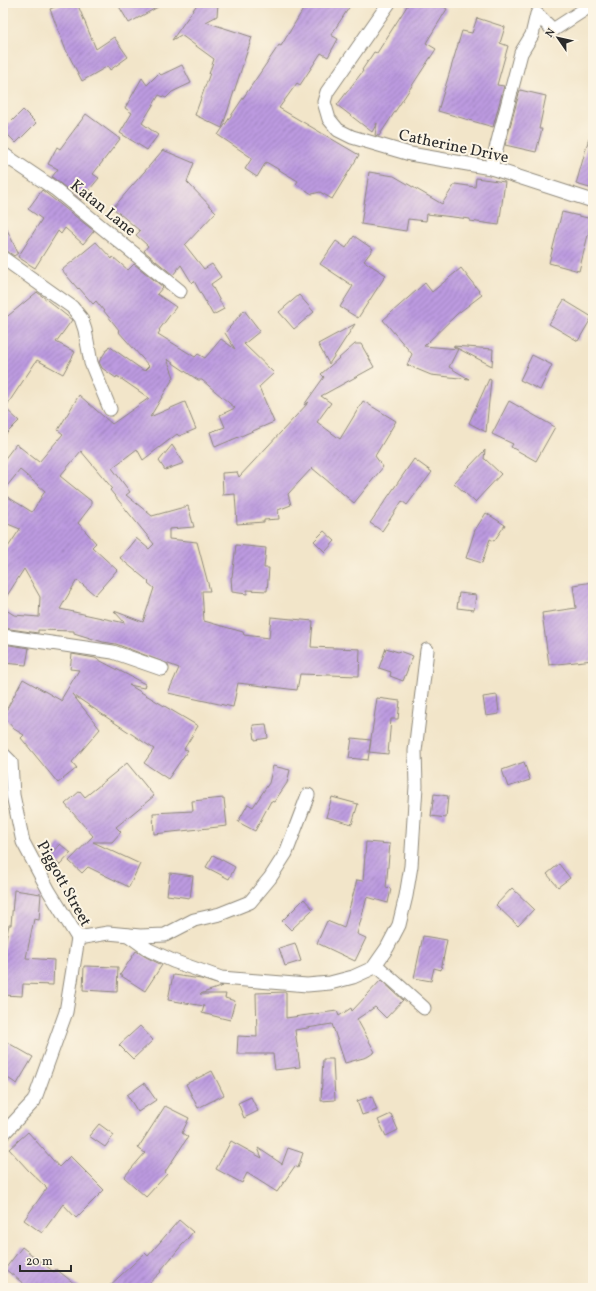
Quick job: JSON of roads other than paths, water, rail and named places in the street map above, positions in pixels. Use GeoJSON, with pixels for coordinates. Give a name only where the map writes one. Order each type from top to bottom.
{"type":"FeatureCollection","features":[{"type":"Feature","properties":{"kind":"street","name":"Catherine Drive"},"geometry":{"type":"LineString","coordinates":[[389,3],[327,92],[324,102],[329,119],[338,130],[352,137],[410,154],[491,168],[593,202]]}},
{"type":"Feature","properties":{"kind":"street"},"geometry":{"type":"LineString","coordinates":[[491,168],[521,53],[532,35],[537,14],[553,30],[593,4]]}},
{"type":"Feature","properties":{"kind":"street","name":"Katan Lane"},"geometry":{"type":"LineString","coordinates":[[3,154],[55,189],[180,291]]}},
{"type":"Feature","properties":{"kind":"street"},"geometry":{"type":"LineString","coordinates":[[3,258],[72,307],[81,318],[85,330],[91,364],[110,409]]}},
{"type":"Feature","properties":{"kind":"street"},"geometry":{"type":"LineString","coordinates":[[3,636],[113,652],[162,669]]}},
{"type":"Feature","properties":{"kind":"street"},"geometry":{"type":"LineString","coordinates":[[128,935],[149,950],[173,961],[221,978],[307,985],[330,983],[353,977],[373,968],[387,948],[399,925],[406,896],[411,866],[416,786],[415,751],[427,650]]}},
{"type":"Feature","properties":{"kind":"street","name":"Piggott Street"},"geometry":{"type":"LineString","coordinates":[[3,754],[11,762],[8,783],[13,795],[23,842],[49,891],[78,938],[66,1012],[34,1101],[3,1134]]}},
{"type":"Feature","properties":{"kind":"street"},"geometry":{"type":"LineString","coordinates":[[78,938],[108,933],[140,936],[165,935],[194,920],[220,914],[250,902],[270,878],[286,853],[308,795]]}},
{"type":"Feature","properties":{"kind":"street"},"geometry":{"type":"LineString","coordinates":[[376,965],[424,1008]]}}]}
